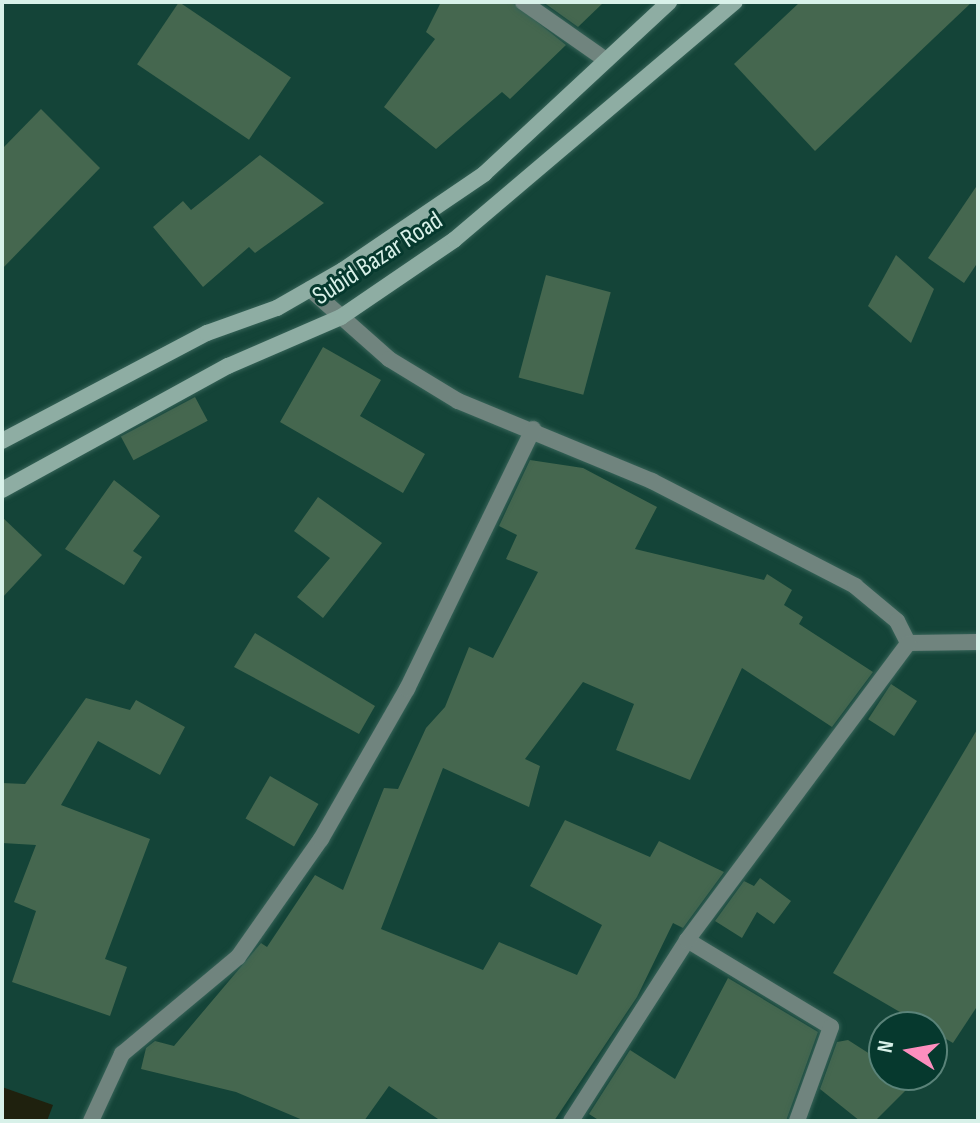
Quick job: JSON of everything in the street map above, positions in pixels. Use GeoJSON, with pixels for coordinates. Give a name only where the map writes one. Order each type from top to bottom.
{"type":"FeatureCollection","features":[{"type":"Feature","properties":{"kind":"main road","name":"Subid Bazar Road"},"geometry":{"type":"LineString","coordinates":[[2,441],[207,333],[310,289],[484,174],[603,58],[669,2]]}},
{"type":"Feature","properties":{"kind":"main road","name":"Subid Bazar Road"},"geometry":{"type":"LineString","coordinates":[[2,490],[228,366],[341,317],[454,240],[735,2]]}},
{"type":"Feature","properties":{"kind":"street"},"geometry":{"type":"LineString","coordinates":[[523,2],[603,58]]}},
{"type":"Feature","properties":{"kind":"street"},"geometry":{"type":"LineString","coordinates":[[310,289],[389,359],[458,401],[533,429],[855,586],[897,621],[908,643]]}},
{"type":"Feature","properties":{"kind":"street"},"geometry":{"type":"LineString","coordinates":[[91,1121],[122,1054],[238,957],[321,839],[407,689],[533,429]]}},
{"type":"Feature","properties":{"kind":"street"},"geometry":{"type":"LineString","coordinates":[[908,643],[978,642]]}},
{"type":"Feature","properties":{"kind":"street"},"geometry":{"type":"LineString","coordinates":[[571,1121],[687,940],[908,643]]}},
{"type":"Feature","properties":{"kind":"street"},"geometry":{"type":"LineString","coordinates":[[687,940],[831,1027],[797,1121]]}},
{"type":"Feature","properties":{"kind":"shaded area"},"geometry":{"type":"Polygon","coordinates":[[[2,1087],[53,1105],[47,1121],[2,1121],[2,1087]]]}},
{"type":"Feature","properties":{"kind":"building"},"geometry":{"type":"Polygon","coordinates":[[[179,2],[291,77],[249,140],[137,64],[179,2]]]}},
{"type":"Feature","properties":{"kind":"building"},"geometry":{"type":"Polygon","coordinates":[[[441,2],[512,2],[566,45],[510,99],[502,92],[436,149],[384,107],[435,39],[426,32],[441,2]]]}},
{"type":"Feature","properties":{"kind":"building"},"geometry":{"type":"Polygon","coordinates":[[[543,2],[604,2],[578,27],[543,2]]]}},
{"type":"Feature","properties":{"kind":"building"},"geometry":{"type":"Polygon","coordinates":[[[800,2],[972,2],[815,151],[734,64],[800,2]]]}},
{"type":"Feature","properties":{"kind":"building"},"geometry":{"type":"Polygon","coordinates":[[[41,109],[100,168],[2,269],[2,149],[41,109]]]}},
{"type":"Feature","properties":{"kind":"building"},"geometry":{"type":"Polygon","coordinates":[[[260,155],[324,203],[255,253],[249,247],[203,287],[153,227],[183,201],[191,210],[260,155]]]}},
{"type":"Feature","properties":{"kind":"building"},"geometry":{"type":"Polygon","coordinates":[[[978,184],[978,262],[964,283],[928,258],[978,184]]]}},
{"type":"Feature","properties":{"kind":"building"},"geometry":{"type":"Polygon","coordinates":[[[896,255],[934,289],[911,343],[868,306],[896,255]]]}},
{"type":"Feature","properties":{"kind":"building"},"geometry":{"type":"Polygon","coordinates":[[[546,275],[611,292],[583,395],[519,377],[546,275]]]}},
{"type":"Feature","properties":{"kind":"building"},"geometry":{"type":"Polygon","coordinates":[[[323,347],[381,380],[360,416],[425,454],[403,493],[280,422],[323,347]]]}},
{"type":"Feature","properties":{"kind":"building"},"geometry":{"type":"Polygon","coordinates":[[[195,397],[208,421],[134,460],[121,436],[195,397]]]}},
{"type":"Feature","properties":{"kind":"building"},"geometry":{"type":"Polygon","coordinates":[[[530,460],[583,468],[657,507],[635,549],[764,580],[767,574],[792,590],[784,605],[803,617],[799,624],[873,672],[832,727],[742,668],[690,780],[616,750],[634,704],[583,682],[525,759],[540,766],[529,807],[443,768],[381,929],[483,970],[499,942],[577,975],[602,925],[530,886],[565,820],[650,857],[659,841],[724,872],[683,928],[673,923],[637,997],[554,1121],[441,1121],[389,1086],[364,1121],[305,1121],[236,1092],[141,1069],[146,1048],[155,1041],[174,1046],[261,943],[267,947],[315,875],[343,890],[384,788],[398,789],[426,728],[445,707],[469,647],[493,658],[538,572],[506,559],[517,535],[499,526],[530,460]]]}},
{"type":"Feature","properties":{"kind":"building"},"geometry":{"type":"Polygon","coordinates":[[[114,480],[160,516],[133,551],[142,557],[124,585],[65,549],[114,480]]]}},
{"type":"Feature","properties":{"kind":"building"},"geometry":{"type":"Polygon","coordinates":[[[318,497],[382,543],[323,618],[297,597],[330,558],[294,531],[318,497]]]}},
{"type":"Feature","properties":{"kind":"building"},"geometry":{"type":"Polygon","coordinates":[[[2,517],[42,555],[2,598],[2,517]]]}},
{"type":"Feature","properties":{"kind":"building"},"geometry":{"type":"Polygon","coordinates":[[[255,633],[375,706],[359,734],[234,667],[255,633]]]}},
{"type":"Feature","properties":{"kind":"building"},"geometry":{"type":"Polygon","coordinates":[[[891,684],[917,701],[894,736],[868,719],[891,684]]]}},
{"type":"Feature","properties":{"kind":"building"},"geometry":{"type":"Polygon","coordinates":[[[86,698],[130,710],[136,700],[185,727],[160,775],[98,741],[61,805],[150,839],[105,959],[127,967],[110,1016],[12,982],[36,911],[14,902],[36,845],[2,843],[2,783],[25,784],[86,698]]]}},
{"type":"Feature","properties":{"kind":"building"},"geometry":{"type":"Polygon","coordinates":[[[978,728],[978,1005],[953,1043],[948,1040],[948,1011],[898,1011],[833,973],[978,728]]]}},
{"type":"Feature","properties":{"kind":"building"},"geometry":{"type":"Polygon","coordinates":[[[270,776],[318,804],[294,846],[246,818],[270,776]]]}},
{"type":"Feature","properties":{"kind":"building"},"geometry":{"type":"Polygon","coordinates":[[[760,878],[791,901],[774,924],[757,912],[742,938],[715,921],[744,881],[754,886],[760,878]]]}},
{"type":"Feature","properties":{"kind":"building"},"geometry":{"type":"Polygon","coordinates":[[[728,978],[818,1032],[786,1121],[600,1121],[589,1114],[630,1050],[675,1079],[728,978]]]}},
{"type":"Feature","properties":{"kind":"building"},"geometry":{"type":"Polygon","coordinates":[[[848,1040],[868,1053],[868,1091],[905,1091],[875,1121],[860,1121],[820,1089],[837,1042],[848,1040]]]}}]}
